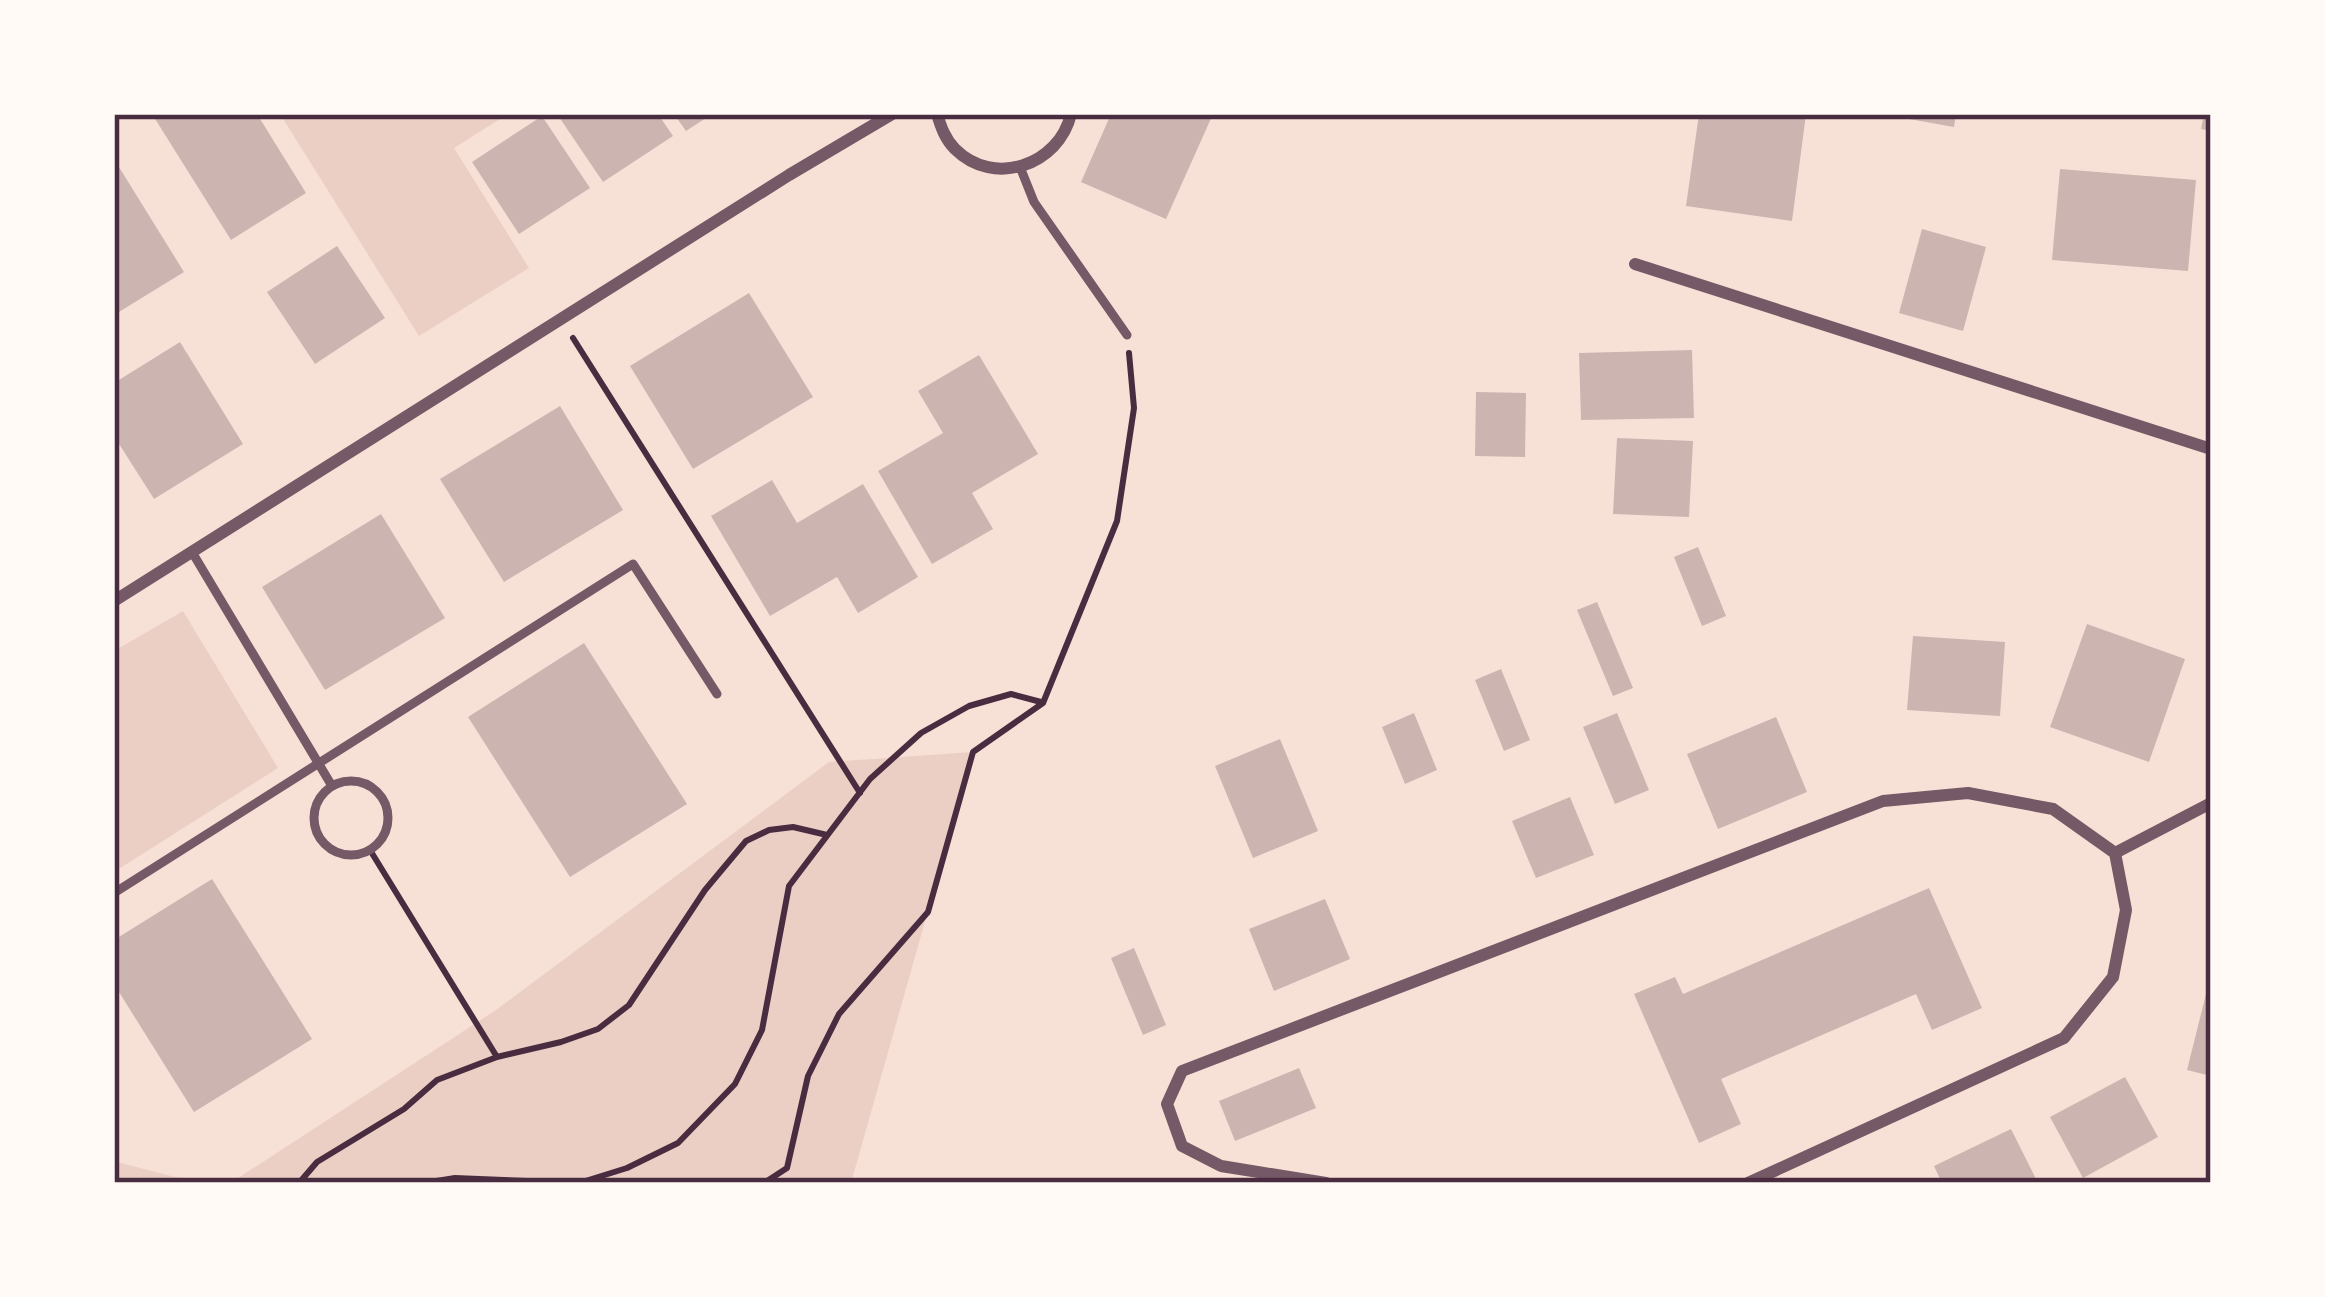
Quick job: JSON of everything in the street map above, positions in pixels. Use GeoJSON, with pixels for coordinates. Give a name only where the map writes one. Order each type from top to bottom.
{"type":"FeatureCollection","features":[{"type":"Feature","properties":{"kind":"street"},"geometry":{"type":"LineString","coordinates":[[114,601],[892,114]]}},
{"type":"Feature","properties":{"kind":"street"},"geometry":{"type":"LineString","coordinates":[[937,114],[957,151],[997,169],[1041,159],[1057,145],[1071,114]]}},
{"type":"Feature","properties":{"kind":"street"},"geometry":{"type":"LineString","coordinates":[[1635,264],[2211,449]]}},
{"type":"Feature","properties":{"kind":"street"},"geometry":{"type":"LineString","coordinates":[[1326,1183],[1221,1166],[1183,1146],[1167,1104],[1182,1071],[1883,801],[1968,793],[2053,809],[2115,854],[2126,910],[2113,977],[2064,1037],[1748,1183]]}},
{"type":"Feature","properties":{"kind":"street"},"geometry":{"type":"LineString","coordinates":[[2115,854],[2211,803]]}},
{"type":"Feature","properties":{"kind":"lane"},"geometry":{"type":"LineString","coordinates":[[1020,167],[1034,202],[1127,335]]}},
{"type":"Feature","properties":{"kind":"lane"},"geometry":{"type":"LineString","coordinates":[[192,552],[332,786]]}},
{"type":"Feature","properties":{"kind":"lane"},"geometry":{"type":"LineString","coordinates":[[114,893],[633,564],[717,694]]}},
{"type":"Feature","properties":{"kind":"lane"},"geometry":{"type":"LineString","coordinates":[[366,784],[383,799],[388,821],[385,833],[370,850],[336,852],[319,836],[314,814],[332,786],[366,784]]}},
{"type":"Feature","properties":{"kind":"path"},"geometry":{"type":"LineString","coordinates":[[562,320],[860,793]]}},
{"type":"Feature","properties":{"kind":"path"},"geometry":{"type":"LineString","coordinates":[[764,1183],[787,1168],[808,1076],[839,1014],[928,912],[973,752],[1043,703],[1117,521],[1134,409],[1127,335]]}},
{"type":"Feature","properties":{"kind":"path"},"geometry":{"type":"LineString","coordinates":[[424,1183],[455,1178],[579,1183],[627,1168],[677,1143],[734,1084],[762,1030],[789,886],[870,779],[921,733],[970,706],[1011,694],[1043,703]]}},
{"type":"Feature","properties":{"kind":"path"},"geometry":{"type":"LineString","coordinates":[[299,1183],[317,1162],[404,1109],[437,1080],[497,1057],[598,1029],[629,1005],[704,890],[746,841],[769,830],[793,827],[827,835]]}},
{"type":"Feature","properties":{"kind":"path"},"geometry":{"type":"LineString","coordinates":[[370,850],[497,1057]]}},
{"type":"Feature","properties":{"kind":"shaded area"},"geometry":{"type":"Polygon","coordinates":[[[280,114],[508,114],[454,148],[529,268],[419,336],[280,114]]]}},
{"type":"Feature","properties":{"kind":"shaded area"},"geometry":{"type":"Polygon","coordinates":[[[183,611],[278,768],[114,872],[114,651],[183,611]]]}},
{"type":"Feature","properties":{"kind":"shaded area"},"geometry":{"type":"Polygon","coordinates":[[[973,752],[851,1183],[114,1183],[117,1162],[175,1177],[232,1182],[496,1010],[829,762],[973,752]]]}},
{"type":"Feature","properties":{"kind":"building"},"geometry":{"type":"Polygon","coordinates":[[[152,114],[257,114],[306,193],[231,240],[152,114]]]}},
{"type":"Feature","properties":{"kind":"building"},"geometry":{"type":"Polygon","coordinates":[[[557,114],[658,114],[673,136],[603,182],[557,114]]]}},
{"type":"Feature","properties":{"kind":"building"},"geometry":{"type":"Polygon","coordinates":[[[674,114],[712,114],[686,131],[674,114]]]}},
{"type":"Feature","properties":{"kind":"building"},"geometry":{"type":"Polygon","coordinates":[[[1111,114],[1213,114],[1166,219],[1081,182],[1111,114]]]}},
{"type":"Feature","properties":{"kind":"building"},"geometry":{"type":"Polygon","coordinates":[[[1699,114],[1806,114],[1792,221],[1686,206],[1699,114]]]}},
{"type":"Feature","properties":{"kind":"building"},"geometry":{"type":"Polygon","coordinates":[[[1892,114],[1956,114],[1954,127],[1892,114]]]}},
{"type":"Feature","properties":{"kind":"building"},"geometry":{"type":"Polygon","coordinates":[[[2204,114],[2211,114],[2211,131],[2201,129],[2204,114]]]}},
{"type":"Feature","properties":{"kind":"building"},"geometry":{"type":"Polygon","coordinates":[[[542,116],[590,188],[519,234],[472,162],[542,116]]]}},
{"type":"Feature","properties":{"kind":"building"},"geometry":{"type":"Polygon","coordinates":[[[114,159],[184,272],[114,315],[114,159]]]}},
{"type":"Feature","properties":{"kind":"building"},"geometry":{"type":"Polygon","coordinates":[[[2060,169],[2196,180],[2188,271],[2052,260],[2060,169]]]}},
{"type":"Feature","properties":{"kind":"building"},"geometry":{"type":"Polygon","coordinates":[[[1922,229],[1986,247],[1963,331],[1899,313],[1922,229]]]}},
{"type":"Feature","properties":{"kind":"building"},"geometry":{"type":"Polygon","coordinates":[[[337,246],[385,318],[315,364],[267,292],[337,246]]]}},
{"type":"Feature","properties":{"kind":"building"},"geometry":{"type":"Polygon","coordinates":[[[749,293],[813,397],[693,469],[630,366],[749,293]]]}},
{"type":"Feature","properties":{"kind":"building"},"geometry":{"type":"Polygon","coordinates":[[[180,342],[243,444],[154,499],[114,436],[114,383],[180,342]]]}},
{"type":"Feature","properties":{"kind":"building"},"geometry":{"type":"Polygon","coordinates":[[[1692,350],[1694,418],[1581,420],[1579,353],[1692,350]]]}},
{"type":"Feature","properties":{"kind":"building"},"geometry":{"type":"Polygon","coordinates":[[[979,355],[1038,454],[972,493],[993,529],[932,564],[878,471],[943,433],[918,391],[979,355]]]}},
{"type":"Feature","properties":{"kind":"building"},"geometry":{"type":"Polygon","coordinates":[[[1476,392],[1526,393],[1525,457],[1475,456],[1476,392]]]}},
{"type":"Feature","properties":{"kind":"building"},"geometry":{"type":"Polygon","coordinates":[[[560,406],[623,510],[504,582],[440,479],[560,406]]]}},
{"type":"Feature","properties":{"kind":"building"},"geometry":{"type":"Polygon","coordinates":[[[1617,438],[1693,441],[1689,517],[1613,514],[1617,438]]]}},
{"type":"Feature","properties":{"kind":"building"},"geometry":{"type":"Polygon","coordinates":[[[772,480],[797,523],[863,484],[918,577],[858,613],[837,577],[770,616],[711,516],[772,480]]]}},
{"type":"Feature","properties":{"kind":"building"},"geometry":{"type":"Polygon","coordinates":[[[381,514],[445,618],[325,690],[262,587],[381,514]]]}},
{"type":"Feature","properties":{"kind":"building"},"geometry":{"type":"Polygon","coordinates":[[[1698,547],[1726,616],[1702,626],[1674,557],[1698,547]]]}},
{"type":"Feature","properties":{"kind":"building"},"geometry":{"type":"Polygon","coordinates":[[[1597,602],[1633,688],[1613,696],[1577,610],[1597,602]]]}},
{"type":"Feature","properties":{"kind":"building"},"geometry":{"type":"Polygon","coordinates":[[[2087,624],[2185,659],[2149,762],[2050,727],[2087,624]]]}},
{"type":"Feature","properties":{"kind":"building"},"geometry":{"type":"Polygon","coordinates":[[[1913,636],[2005,642],[2000,716],[1907,710],[1913,636]]]}},
{"type":"Feature","properties":{"kind":"building"},"geometry":{"type":"Polygon","coordinates":[[[584,643],[687,804],[570,877],[468,717],[584,643]]]}},
{"type":"Feature","properties":{"kind":"building"},"geometry":{"type":"Polygon","coordinates":[[[1501,669],[1530,740],[1504,751],[1475,680],[1501,669]]]}},
{"type":"Feature","properties":{"kind":"building"},"geometry":{"type":"Polygon","coordinates":[[[1414,713],[1437,770],[1405,784],[1382,727],[1414,713]]]}},
{"type":"Feature","properties":{"kind":"building"},"geometry":{"type":"Polygon","coordinates":[[[1617,713],[1649,790],[1615,804],[1583,727],[1617,713]]]}},
{"type":"Feature","properties":{"kind":"building"},"geometry":{"type":"Polygon","coordinates":[[[1776,717],[1807,792],[1718,829],[1687,754],[1776,717]]]}},
{"type":"Feature","properties":{"kind":"building"},"geometry":{"type":"Polygon","coordinates":[[[1280,739],[1318,831],[1253,858],[1215,766],[1280,739]]]}},
{"type":"Feature","properties":{"kind":"building"},"geometry":{"type":"Polygon","coordinates":[[[1570,797],[1594,855],[1536,878],[1512,821],[1570,797]]]}},
{"type":"Feature","properties":{"kind":"building"},"geometry":{"type":"Polygon","coordinates":[[[212,879],[312,1039],[194,1112],[114,984],[114,940],[212,879]]]}},
{"type":"Feature","properties":{"kind":"building"},"geometry":{"type":"Polygon","coordinates":[[[1929,888],[1982,1008],[1932,1030],[1916,994],[1721,1079],[1741,1124],[1699,1143],[1634,994],[1675,977],[1683,994],[1929,888]]]}},
{"type":"Feature","properties":{"kind":"building"},"geometry":{"type":"Polygon","coordinates":[[[1325,899],[1350,959],[1274,991],[1249,929],[1325,899]]]}},
{"type":"Feature","properties":{"kind":"building"},"geometry":{"type":"Polygon","coordinates":[[[1134,948],[1166,1025],[1143,1035],[1111,958],[1134,948]]]}},
{"type":"Feature","properties":{"kind":"building"},"geometry":{"type":"Polygon","coordinates":[[[2211,982],[2211,1076],[2187,1070],[2211,982]]]}},
{"type":"Feature","properties":{"kind":"building"},"geometry":{"type":"Polygon","coordinates":[[[1299,1068],[1316,1108],[1235,1141],[1219,1101],[1299,1068]]]}},
{"type":"Feature","properties":{"kind":"building"},"geometry":{"type":"Polygon","coordinates":[[[2125,1077],[2158,1137],[2083,1178],[2050,1117],[2125,1077]]]}},
{"type":"Feature","properties":{"kind":"building"},"geometry":{"type":"Polygon","coordinates":[[[2011,1129],[2038,1183],[1942,1183],[1934,1166],[2011,1129]]]}}]}
